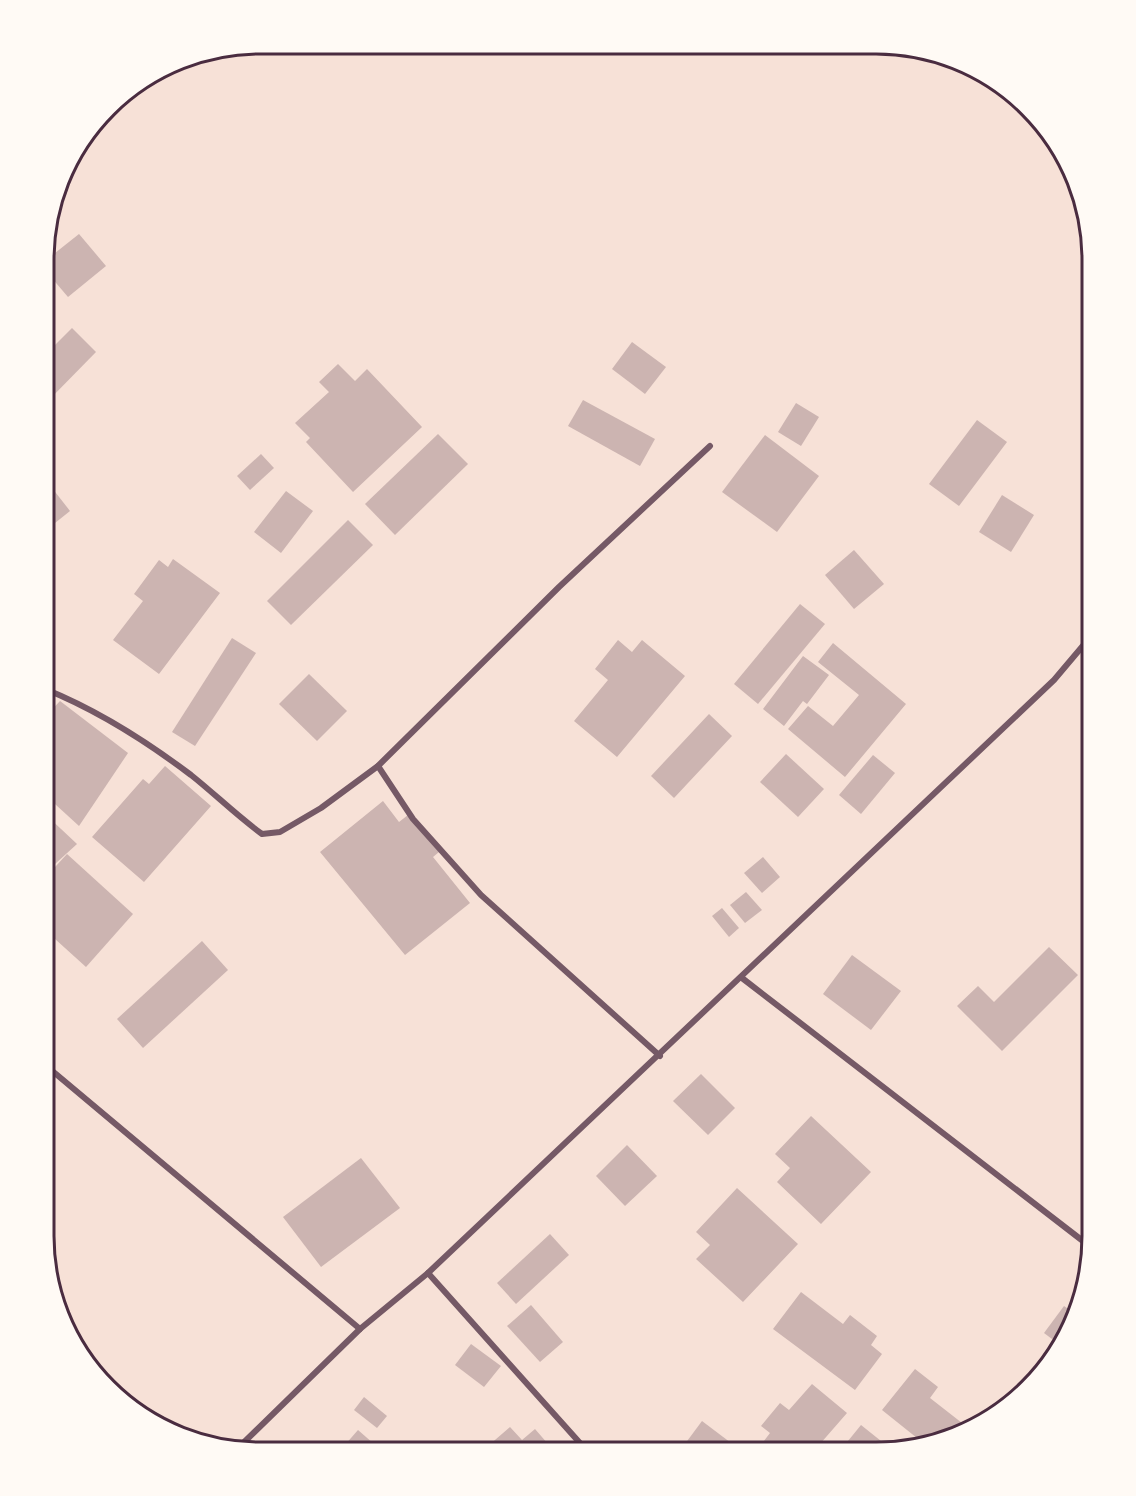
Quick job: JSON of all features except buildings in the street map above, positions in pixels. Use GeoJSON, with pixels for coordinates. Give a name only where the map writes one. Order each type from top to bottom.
{"type":"FeatureCollection","features":[{"type":"Feature","properties":{"kind":"street"},"geometry":{"type":"LineString","coordinates":[[54,693],[121,727],[191,775],[262,834],[280,832],[321,808],[378,766],[559,587],[710,446]]}},
{"type":"Feature","properties":{"kind":"street"},"geometry":{"type":"LineString","coordinates":[[245,1441],[360,1329],[428,1273],[660,1056],[1054,680],[1082,647]]}},
{"type":"Feature","properties":{"kind":"street"},"geometry":{"type":"LineString","coordinates":[[378,766],[413,819],[481,895],[660,1056]]}},
{"type":"Feature","properties":{"kind":"street"},"geometry":{"type":"LineString","coordinates":[[742,978],[1082,1240]]}},
{"type":"Feature","properties":{"kind":"street"},"geometry":{"type":"LineString","coordinates":[[54,1072],[360,1329]]}},
{"type":"Feature","properties":{"kind":"street"},"geometry":{"type":"LineString","coordinates":[[428,1273],[579,1442]]}}]}
